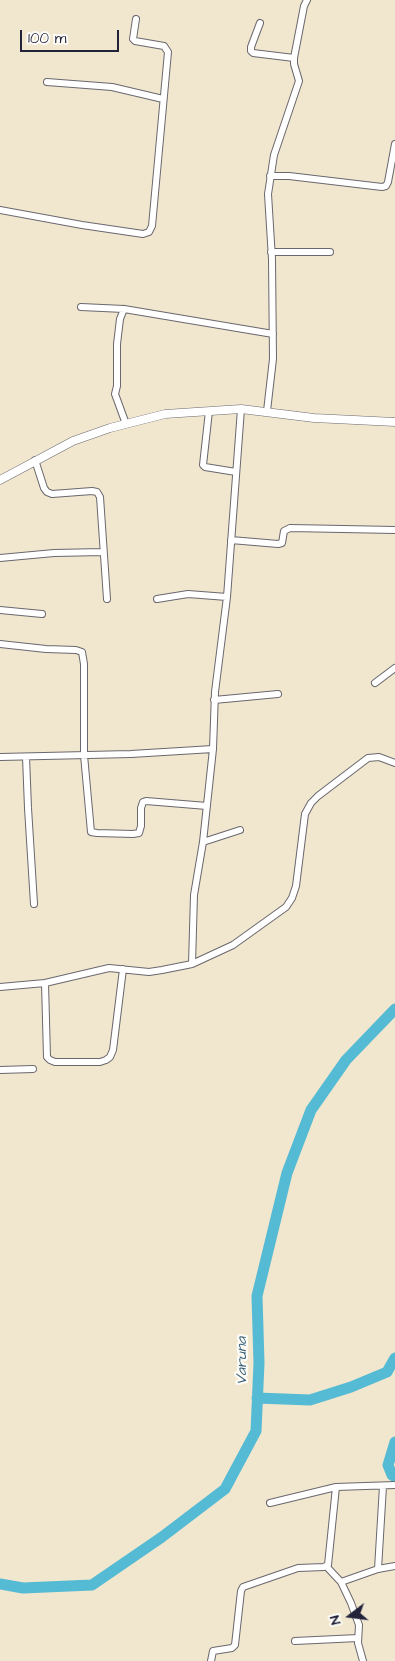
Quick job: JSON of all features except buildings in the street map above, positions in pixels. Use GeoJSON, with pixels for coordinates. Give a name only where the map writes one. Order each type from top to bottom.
{"type":"FeatureCollection","features":[{"type":"Feature","properties":{"kind":"street"},"geometry":{"type":"LineString","coordinates":[[267,411],[273,359],[268,194],[274,155],[300,81],[294,64],[294,58],[304,6],[307,0]]}},
{"type":"Feature","properties":{"kind":"street"},"geometry":{"type":"LineString","coordinates":[[0,210],[82,225],[143,234],[149,232],[152,226],[168,52],[164,46],[135,41],[133,39],[136,19]]}},
{"type":"Feature","properties":{"kind":"street"},"geometry":{"type":"LineString","coordinates":[[260,23],[251,51],[253,53],[294,58]]}},
{"type":"Feature","properties":{"kind":"street"},"geometry":{"type":"LineString","coordinates":[[46,82],[112,87],[163,99]]}},
{"type":"Feature","properties":{"kind":"street"},"geometry":{"type":"LineString","coordinates":[[270,176],[289,176],[386,186],[395,144]]}},
{"type":"Feature","properties":{"kind":"street"},"geometry":{"type":"LineString","coordinates":[[271,252],[330,252]]}},
{"type":"Feature","properties":{"kind":"street"},"geometry":{"type":"LineString","coordinates":[[81,307],[124,309],[272,334]]}},
{"type":"Feature","properties":{"kind":"street"},"geometry":{"type":"LineString","coordinates":[[124,309],[120,319],[117,344],[117,386],[115,394],[126,424]]}},
{"type":"Feature","properties":{"kind":"street"},"geometry":{"type":"LineString","coordinates":[[192,964],[194,895],[203,842],[213,749],[214,700],[227,597],[241,409]]}},
{"type":"Feature","properties":{"kind":"street"},"geometry":{"type":"LineString","coordinates":[[0,480],[73,441],[165,414],[241,409],[314,418],[395,422]]}},
{"type":"Feature","properties":{"kind":"street"},"geometry":{"type":"LineString","coordinates":[[209,410],[203,465],[236,472]]}},
{"type":"Feature","properties":{"kind":"street"},"geometry":{"type":"LineString","coordinates":[[35,460],[47,492],[52,494],[92,490],[97,492],[100,497],[107,599]]}},
{"type":"Feature","properties":{"kind":"street"},"geometry":{"type":"LineString","coordinates":[[231,540],[278,544],[282,543],[284,531],[290,528],[395,530]]}},
{"type":"Feature","properties":{"kind":"street"},"geometry":{"type":"LineString","coordinates":[[0,558],[54,553],[103,552]]}},
{"type":"Feature","properties":{"kind":"street"},"geometry":{"type":"LineString","coordinates":[[157,599],[188,594],[227,597]]}},
{"type":"Feature","properties":{"kind":"street"},"geometry":{"type":"LineString","coordinates":[[0,610],[42,614]]}},
{"type":"Feature","properties":{"kind":"street"},"geometry":{"type":"LineString","coordinates":[[0,644],[82,652],[84,664],[84,755],[90,829],[94,833],[133,834],[139,832],[141,808],[143,802],[146,801],[206,806]]}},
{"type":"Feature","properties":{"kind":"street"},"geometry":{"type":"LineString","coordinates":[[376,683],[395,668]]}},
{"type":"Feature","properties":{"kind":"street"},"geometry":{"type":"LineString","coordinates":[[214,700],[278,694]]}},
{"type":"Feature","properties":{"kind":"street"},"geometry":{"type":"LineString","coordinates":[[0,757],[213,749]]}},
{"type":"Feature","properties":{"kind":"street"},"geometry":{"type":"LineString","coordinates":[[26,757],[34,904]]}},
{"type":"Feature","properties":{"kind":"street"},"geometry":{"type":"LineString","coordinates":[[0,987],[45,983],[109,968],[149,972],[192,964],[233,946],[286,908],[292,898],[296,886],[306,814],[311,803],[368,758],[379,757],[395,763]]}},
{"type":"Feature","properties":{"kind":"street"},"geometry":{"type":"LineString","coordinates":[[203,842],[240,830]]}},
{"type":"Feature","properties":{"kind":"street"},"geometry":{"type":"LineString","coordinates":[[45,983],[47,1057],[55,1062],[100,1062],[110,1057],[113,1050],[123,969]]}},
{"type":"Feature","properties":{"kind":"street"},"geometry":{"type":"LineString","coordinates":[[0,1070],[33,1070]]}},
{"type":"Feature","properties":{"kind":"street"},"geometry":{"type":"LineString","coordinates":[[270,1503],[336,1487],[395,1485]]}},
{"type":"Feature","properties":{"kind":"street"},"geometry":{"type":"LineString","coordinates":[[378,1569],[383,1486]]}},
{"type":"Feature","properties":{"kind":"street"},"geometry":{"type":"LineString","coordinates":[[326,1566],[329,1562],[336,1487]]}},
{"type":"Feature","properties":{"kind":"street"},"geometry":{"type":"LineString","coordinates":[[326,1566],[341,1582],[359,1625],[358,1647],[363,1661]]}},
{"type":"Feature","properties":{"kind":"street"},"geometry":{"type":"LineString","coordinates":[[211,1661],[213,1651],[232,1648],[236,1645],[242,1587],[298,1568],[326,1566]]}},
{"type":"Feature","properties":{"kind":"street"},"geometry":{"type":"LineString","coordinates":[[341,1582],[378,1569],[395,1566]]}},
{"type":"Feature","properties":{"kind":"street"},"geometry":{"type":"LineString","coordinates":[[296,1641],[358,1638]]}},
{"type":"Feature","properties":{"kind":"waterway","name":"Varuna"},"geometry":{"type":"LineString","coordinates":[[0,1584],[23,1588],[92,1585],[162,1537],[225,1489],[256,1431],[259,1363],[257,1296],[287,1173],[311,1110],[346,1060],[395,1009]]}},
{"type":"Feature","properties":{"kind":"waterway"},"geometry":{"type":"LineString","coordinates":[[257,1398],[310,1400],[351,1387],[387,1372],[395,1358]]}},
{"type":"Feature","properties":{"kind":"waterway"},"geometry":{"type":"LineString","coordinates":[[395,1442],[388,1465],[392,1475],[395,1477]]}}]}
